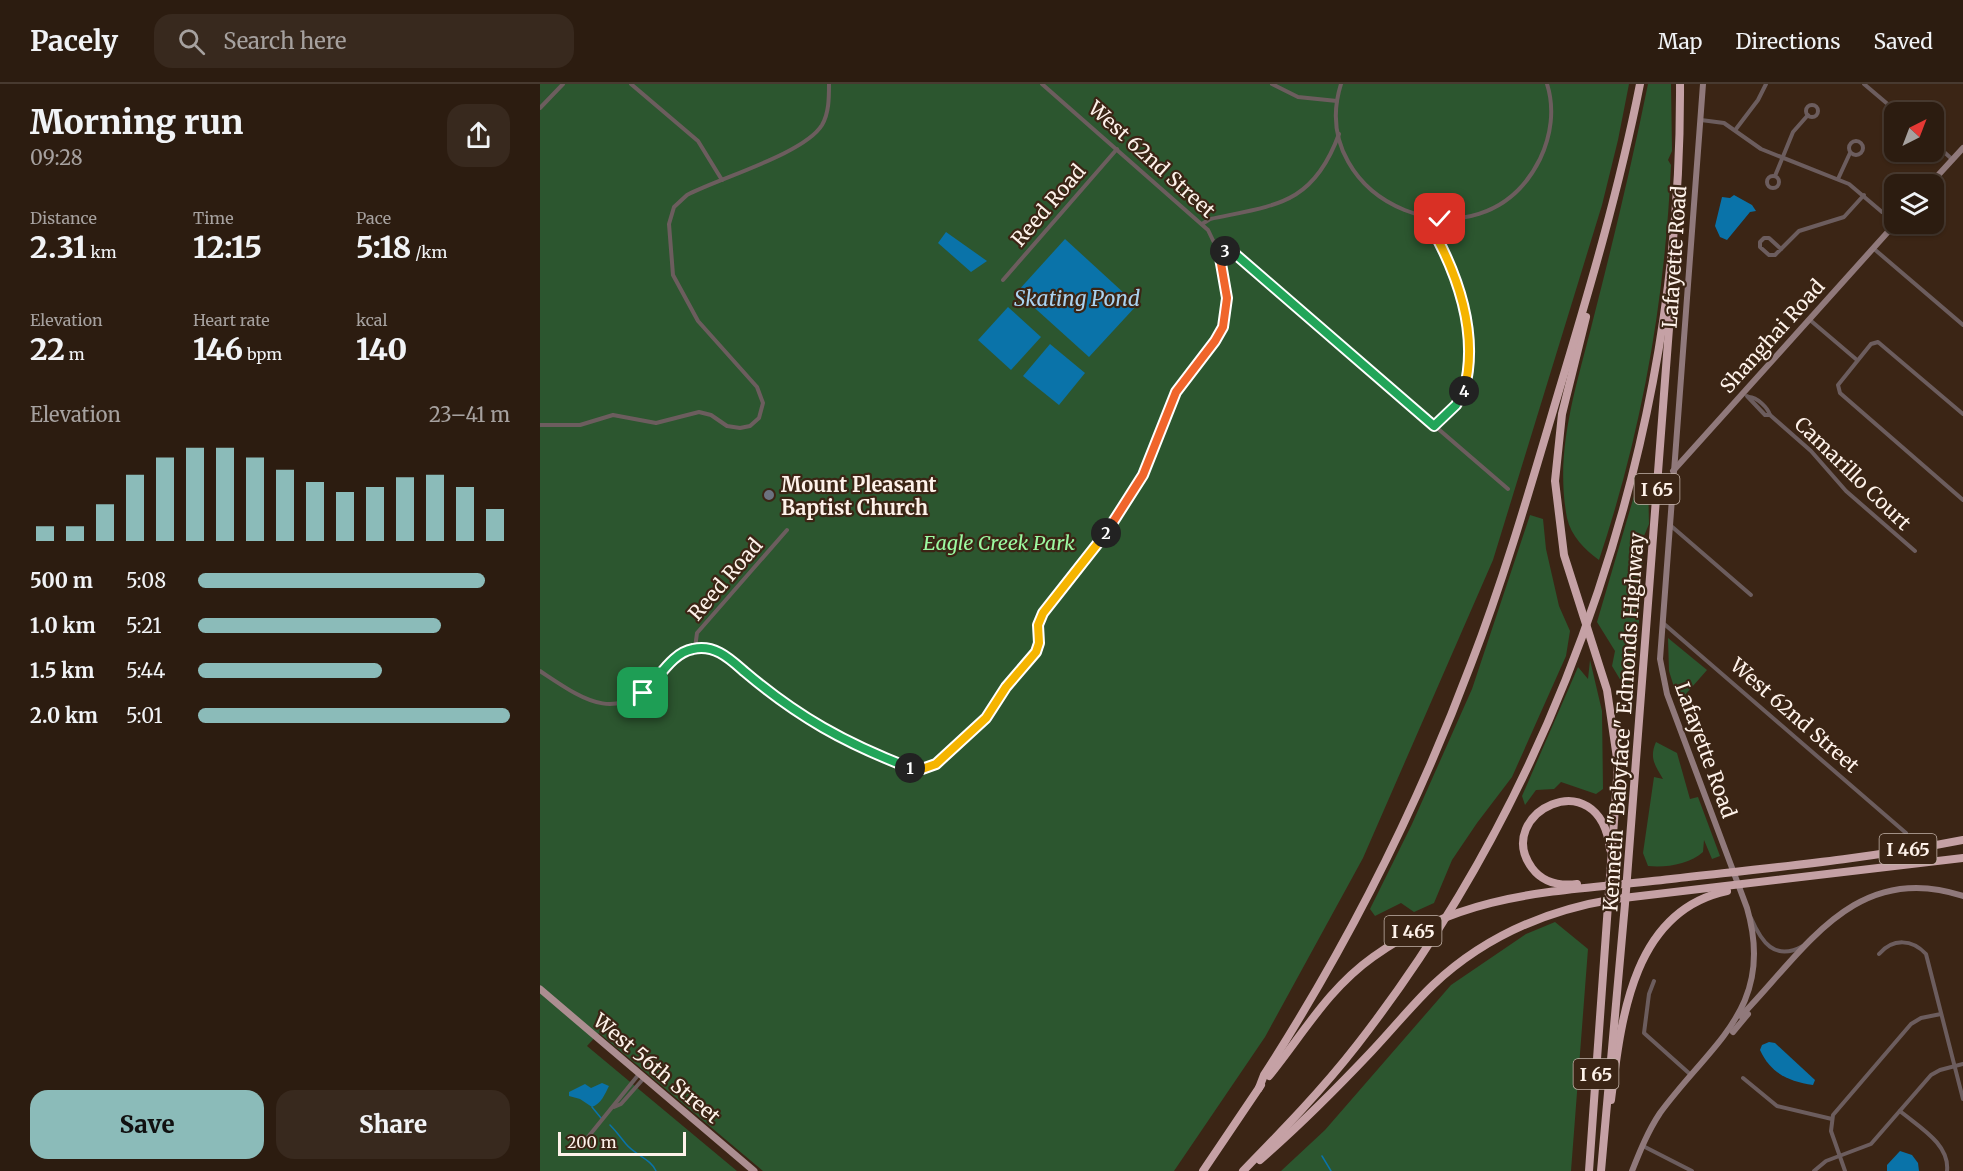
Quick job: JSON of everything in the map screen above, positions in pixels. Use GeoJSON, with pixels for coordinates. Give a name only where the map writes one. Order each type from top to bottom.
{"type":"FeatureCollection","features":[{"type":"Feature","properties":{"kind":"highway","name":"I 65"},"geometry":{"type":"LineString","coordinates":[[1595,275],[1626,153],[1640,84]]}},
{"type":"Feature","properties":{"kind":"highway","name":"I 65"},"geometry":{"type":"LineString","coordinates":[[1679,168],[1680,84]]}},
{"type":"Feature","properties":{"kind":"highway","name":"Kenneth \"Babyface\" Edmonds Highway"},"geometry":{"type":"LineString","coordinates":[[1601,1171],[1628,876],[1671,322],[1679,168]]}},
{"type":"Feature","properties":{"kind":"highway"},"geometry":{"type":"LineString","coordinates":[[1243,1171],[1312,1099],[1346,1059],[1393,996],[1456,899],[1494,832],[1536,747],[1578,647],[1608,561],[1629,488],[1652,382],[1666,295],[1679,168]]}},
{"type":"Feature","properties":{"kind":"highway","name":"Kenneth \"Babyface\" Edmonds Highway"},"geometry":{"type":"LineString","coordinates":[[1589,1171],[1618,781],[1617,750],[1610,703],[1559,528],[1556,458],[1562,414],[1595,275]]}},
{"type":"Feature","properties":{"kind":"highway"},"geometry":{"type":"LineString","coordinates":[[1259,1088],[1377,878],[1448,722],[1501,580],[1595,275]]}},
{"type":"Feature","properties":{"kind":"highway"},"geometry":{"type":"LineString","coordinates":[[1612,868],[1605,826],[1598,814],[1587,806],[1573,801],[1555,802],[1540,810],[1529,824],[1524,841],[1527,860],[1539,875],[1556,884],[1572,885],[1728,872]]}},
{"type":"Feature","properties":{"kind":"highway","name":"I 465"},"geometry":{"type":"LineString","coordinates":[[1203,1171],[1303,1027],[1342,982],[1385,948],[1433,921],[1476,905],[1513,897],[1728,872],[1963,840]]}},
{"type":"Feature","properties":{"kind":"highway","name":"I 465"},"geometry":{"type":"LineString","coordinates":[[1248,1171],[1323,1102],[1434,985],[1462,961],[1501,936],[1543,917],[1587,904],[1963,858]]}},
{"type":"Feature","properties":{"kind":"highway"},"geometry":{"type":"LineString","coordinates":[[1603,1155],[1624,1021],[1639,967],[1648,947],[1674,916],[1697,901],[1718,892],[1760,883]]}},
{"type":"Feature","properties":{"kind":"main road","name":"Lafayette Road"},"geometry":{"type":"LineString","coordinates":[[1632,1171],[1642,1146],[1660,1114],[1733,1027],[1744,1003],[1753,972],[1754,944],[1747,908],[1666,692],[1660,659],[1703,84]]}},
{"type":"Feature","properties":{"kind":"main road"},"geometry":{"type":"LineString","coordinates":[[1940,174],[1963,148]]}},
{"type":"Feature","properties":{"kind":"main road","name":"Shanghai Road"},"geometry":{"type":"LineString","coordinates":[[1673,471],[1746,395],[1809,319],[1886,234]]}},
{"type":"Feature","properties":{"kind":"main road"},"geometry":{"type":"LineString","coordinates":[[1733,1027],[1806,944],[1841,911],[1881,893],[1923,889],[1963,897]]}},
{"type":"Feature","properties":{"kind":"main road","name":"West 56th Street"},"geometry":{"type":"LineString","coordinates":[[540,989],[754,1171]]}},
{"type":"Feature","properties":{"kind":"main road"},"geometry":{"type":"LineString","coordinates":[[1721,1041],[1736,1029],[1766,990]]}},
{"type":"Feature","properties":{"kind":"street"},"geometry":{"type":"LineString","coordinates":[[540,108],[563,84]]}},
{"type":"Feature","properties":{"kind":"street"},"geometry":{"type":"LineString","coordinates":[[631,84],[698,141],[722,180]]}},
{"type":"Feature","properties":{"kind":"street"},"geometry":{"type":"LineString","coordinates":[[540,425],[580,425],[613,415],[656,423],[701,412],[711,415],[727,426],[740,428],[750,426],[759,418],[763,401],[757,387],[698,321],[678,288],[673,272],[669,231],[674,207],[687,195],[791,149],[812,135],[826,115],[830,84]]}},
{"type":"Feature","properties":{"kind":"street","name":"West 62nd Street"},"geometry":{"type":"LineString","coordinates":[[1042,84],[1202,224],[1214,239],[1219,252]]}},
{"type":"Feature","properties":{"kind":"street"},"geometry":{"type":"LineString","coordinates":[[1272,84],[1298,97],[1337,101]]}},
{"type":"Feature","properties":{"kind":"street"},"geometry":{"type":"LineString","coordinates":[[1341,84],[1337,101],[1339,133],[1349,161],[1372,190],[1398,208],[1426,218],[1458,219],[1481,213],[1505,201],[1522,186],[1538,163],[1549,132],[1551,104],[1547,84]]}},
{"type":"Feature","properties":{"kind":"street"},"geometry":{"type":"LineString","coordinates":[[1736,129],[1758,100],[1766,84]]}},
{"type":"Feature","properties":{"kind":"street"},"geometry":{"type":"LineString","coordinates":[[1864,84],[1885,102]]}},
{"type":"Feature","properties":{"kind":"street"},"geometry":{"type":"LineString","coordinates":[[1775,176],[1792,132],[1808,115]]}},
{"type":"Feature","properties":{"kind":"street"},"geometry":{"type":"LineString","coordinates":[[1701,120],[1718,122],[1736,129],[1758,148],[1838,179],[1864,195],[1882,212]]}},
{"type":"Feature","properties":{"kind":"street"},"geometry":{"type":"LineString","coordinates":[[1202,224],[1211,219],[1267,207],[1300,192],[1324,169],[1339,133]]}},
{"type":"Feature","properties":{"kind":"street","name":"Reed Road"},"geometry":{"type":"LineString","coordinates":[[1003,280],[1116,148]]}},
{"type":"Feature","properties":{"kind":"street"},"geometry":{"type":"LineString","coordinates":[[1944,152],[1953,160]]}},
{"type":"Feature","properties":{"kind":"street"},"geometry":{"type":"LineString","coordinates":[[1838,179],[1850,153]]}},
{"type":"Feature","properties":{"kind":"street"},"geometry":{"type":"LineString","coordinates":[[1781,249],[1768,238],[1759,243],[1760,247],[1770,256],[1781,249],[1799,231],[1844,217],[1864,195]]}},
{"type":"Feature","properties":{"kind":"street"},"geometry":{"type":"LineString","coordinates":[[1426,218],[1456,283],[1464,307],[1470,340],[1464,391],[1456,405],[1434,426]]}},
{"type":"Feature","properties":{"kind":"street"},"geometry":{"type":"LineString","coordinates":[[1873,248],[1963,325]]}},
{"type":"Feature","properties":{"kind":"street"},"geometry":{"type":"LineString","coordinates":[[695,648],[706,648],[722,653],[784,705],[822,729],[911,768],[926,768],[941,760],[986,718],[1006,687],[1035,654],[1039,645],[1038,625],[1042,615],[1108,530],[1137,485],[1176,392],[1215,341],[1223,325],[1227,298],[1219,252],[1234,253],[1508,489]]}},
{"type":"Feature","properties":{"kind":"street"},"geometry":{"type":"LineString","coordinates":[[1809,319],[1857,360]]}},
{"type":"Feature","properties":{"kind":"street"},"geometry":{"type":"LineString","coordinates":[[1963,414],[1880,343],[1871,344],[1839,381],[1840,393],[1963,500]]}},
{"type":"Feature","properties":{"kind":"street","name":"Camarillo Court"},"geometry":{"type":"LineString","coordinates":[[1746,395],[1749,401],[1765,415],[1770,415],[1811,451],[1849,494],[1916,551]]}},
{"type":"Feature","properties":{"kind":"street"},"geometry":{"type":"LineString","coordinates":[[1669,524],[1751,595]]}},
{"type":"Feature","properties":{"kind":"street","name":"Reed Road"},"geometry":{"type":"LineString","coordinates":[[540,671],[579,696],[595,703],[615,704],[639,696],[676,657],[695,648],[697,633],[787,530]]}},
{"type":"Feature","properties":{"kind":"street","name":"West 62nd Street"},"geometry":{"type":"LineString","coordinates":[[1662,622],[1906,833]]}},
{"type":"Feature","properties":{"kind":"street"},"geometry":{"type":"LineString","coordinates":[[1747,908],[1759,936],[1771,948],[1790,951],[1806,944]]}},
{"type":"Feature","properties":{"kind":"street"},"geometry":{"type":"LineString","coordinates":[[1879,954],[1897,942],[1908,943],[1921,949],[1930,963],[1953,1067],[1963,1099]]}},
{"type":"Feature","properties":{"kind":"street"},"geometry":{"type":"LineString","coordinates":[[1654,981],[1649,994],[1644,1033],[1692,1076]]}},
{"type":"Feature","properties":{"kind":"street"},"geometry":{"type":"LineString","coordinates":[[1845,1171],[1831,1131],[1832,1119],[1838,1107],[1909,1026],[1921,1018],[1941,1014]]}},
{"type":"Feature","properties":{"kind":"street"},"geometry":{"type":"LineString","coordinates":[[1814,1171],[1824,1162],[1869,1145],[1931,1075],[1963,1065]]}},
{"type":"Feature","properties":{"kind":"street"},"geometry":{"type":"LineString","coordinates":[[584,1142],[614,1108],[621,1104],[642,1076]]}},
{"type":"Feature","properties":{"kind":"street"},"geometry":{"type":"LineString","coordinates":[[1743,1078],[1777,1106],[1832,1119]]}},
{"type":"Feature","properties":{"kind":"street"},"geometry":{"type":"LineString","coordinates":[[1900,1111],[1943,1149],[1947,1158],[1947,1171]]}},
{"type":"Feature","properties":{"kind":"street"},"geometry":{"type":"LineString","coordinates":[[1642,1146],[1692,1171]]}},
{"type":"Feature","properties":{"kind":"green space","name":"Eagle Creek Park"},"geometry":{"type":"Polygon","coordinates":[[[540,84],[1629,84],[1602,205],[1493,560],[1363,858],[1265,1037],[1174,1171],[763,1171],[599,1033],[587,1046],[737,1171],[540,1171],[540,84]]]}},
{"type":"Feature","properties":{"kind":"green space"},"geometry":{"type":"Polygon","coordinates":[[[1648,84],[1671,84],[1672,151],[1668,160],[1671,165],[1663,266],[1649,365],[1639,414],[1628,463],[1599,560],[1579,542],[1567,518],[1563,468],[1565,443],[1574,393],[1615,232],[1648,84]]]}},
{"type":"Feature","properties":{"kind":"green space"},"geometry":{"type":"Polygon","coordinates":[[[1639,479],[1648,480],[1649,524],[1644,536],[1639,621],[1630,686],[1624,686],[1612,666],[1615,651],[1597,622],[1639,479]]]}},
{"type":"Feature","properties":{"kind":"green space"},"geometry":{"type":"Polygon","coordinates":[[[1530,515],[1543,519],[1546,549],[1559,606],[1570,631],[1566,656],[1512,777],[1452,860],[1434,903],[1414,912],[1401,903],[1375,916],[1370,909],[1412,824],[1472,689],[1530,515]]]}},
{"type":"Feature","properties":{"kind":"green space"},"geometry":{"type":"Polygon","coordinates":[[[1668,638],[1707,670],[1685,695],[1683,707],[1680,706],[1669,671],[1668,638]]]}},
{"type":"Feature","properties":{"kind":"green space"},"geometry":{"type":"Polygon","coordinates":[[[1590,660],[1602,711],[1603,789],[1596,794],[1561,782],[1554,789],[1536,790],[1525,805],[1522,796],[1578,667],[1588,679],[1590,660]]]}},
{"type":"Feature","properties":{"kind":"green space"},"geometry":{"type":"Polygon","coordinates":[[[1656,742],[1677,753],[1690,799],[1698,797],[1720,856],[1712,859],[1704,840],[1703,852],[1691,860],[1670,866],[1648,866],[1643,853],[1654,777],[1663,779],[1653,757],[1656,742]]]}},
{"type":"Feature","properties":{"kind":"green space"},"geometry":{"type":"Polygon","coordinates":[[[1555,922],[1588,949],[1571,1171],[1281,1171],[1325,1130],[1451,985],[1526,934],[1555,922]]]}},
{"type":"Feature","properties":{"kind":"water"},"geometry":{"type":"Polygon","coordinates":[[[1734,195],[1752,205],[1756,211],[1750,212],[1727,240],[1720,237],[1715,226],[1722,197],[1730,198],[1734,195]]]}},
{"type":"Feature","properties":{"kind":"water"},"geometry":{"type":"Polygon","coordinates":[[[946,232],[987,261],[971,272],[938,243],[946,232]]]}},
{"type":"Feature","properties":{"kind":"water","name":"Skating Pond"},"geometry":{"type":"Polygon","coordinates":[[[1065,239],[1137,305],[1089,357],[1017,292],[1065,239]]]}},
{"type":"Feature","properties":{"kind":"water"},"geometry":{"type":"Polygon","coordinates":[[[1008,307],[1041,337],[1011,370],[978,340],[1008,307]]]}},
{"type":"Feature","properties":{"kind":"water"},"geometry":{"type":"Polygon","coordinates":[[[1050,344],[1085,373],[1059,405],[1023,376],[1050,344]]]}},
{"type":"Feature","properties":{"kind":"water"},"geometry":{"type":"Polygon","coordinates":[[[1769,1042],[1775,1043],[1815,1080],[1813,1085],[1796,1081],[1775,1071],[1760,1050],[1762,1045],[1769,1042]]]}},
{"type":"Feature","properties":{"kind":"water"},"geometry":{"type":"Polygon","coordinates":[[[602,1083],[609,1086],[595,1106],[592,1107],[580,1099],[569,1096],[569,1092],[585,1084],[591,1088],[602,1083]]]}},
{"type":"Feature","properties":{"kind":"water"},"geometry":{"type":"Polygon","coordinates":[[[1900,1151],[1912,1155],[1918,1163],[1919,1171],[1887,1171],[1887,1165],[1900,1151]]]}},
{"type":"Feature","properties":{"kind":"waterway"},"geometry":{"type":"LineString","coordinates":[[592,1107],[601,1118]]}},
{"type":"Feature","properties":{"kind":"waterway"},"geometry":{"type":"LineString","coordinates":[[610,1125],[630,1148],[650,1163],[656,1171]]}},
{"type":"Feature","properties":{"kind":"waterway"},"geometry":{"type":"LineString","coordinates":[[1322,1156],[1331,1171]]}},
{"type":"Feature","properties":{"kind":"place","name":"Mount Pleasant Baptist Church"},"geometry":{"type":"Point","coordinates":[769,495]}},
{"type":"Feature","properties":{"kind":"route"},"geometry":{"type":"LineString","coordinates":[[643,693],[675,658],[685,651],[695,648],[710,649],[726,656],[784,705],[822,729],[914,769],[936,764],[986,718],[1006,687],[1035,654],[1039,645],[1038,625],[1042,615],[1108,530],[1137,485],[1153,453],[1176,392],[1190,370],[1220,334],[1226,316],[1227,298],[1219,252],[1233,252],[1434,426],[1453,408],[1464,391],[1469,365],[1470,340],[1464,307],[1456,283],[1426,218],[1440,219]]}}]}
